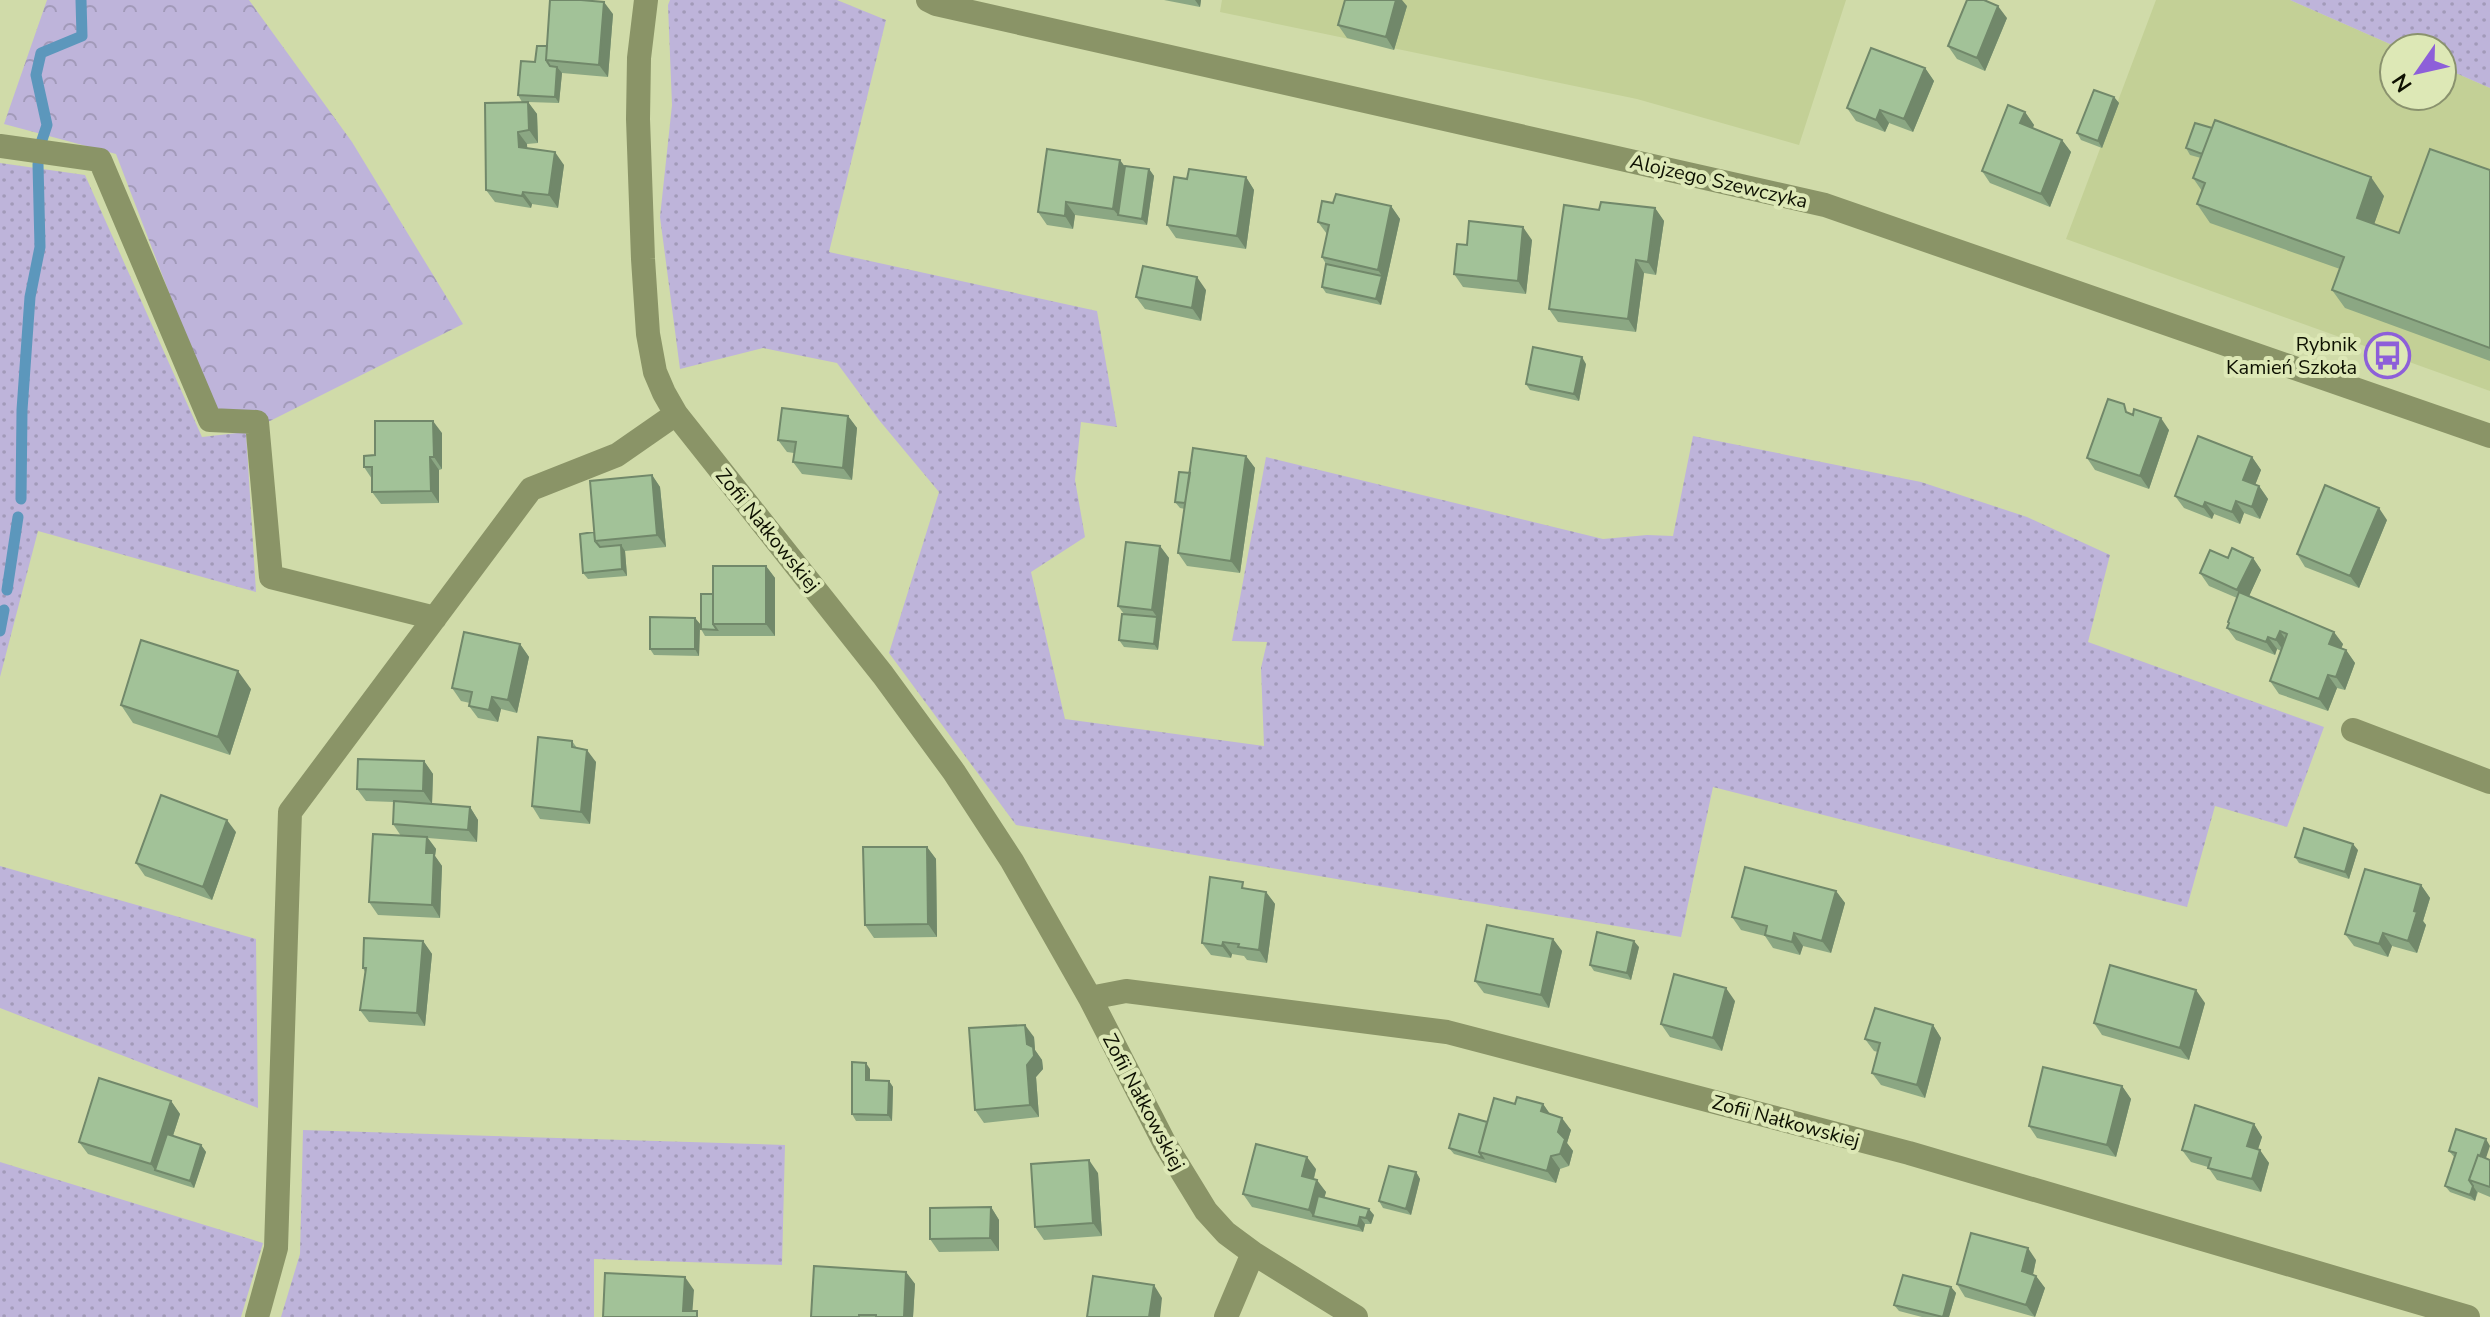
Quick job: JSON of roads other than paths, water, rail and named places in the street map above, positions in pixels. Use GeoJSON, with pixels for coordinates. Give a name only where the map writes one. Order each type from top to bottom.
{"type":"FeatureCollection","features":[{"type":"Feature","properties":{"kind":"street","name":"Zofii Nałkowskiej"},"geometry":{"type":"LineString","coordinates":[[646,0],[639,58],[638,119],[644,274],[648,334],[655,372],[664,393],[676,414],[883,675],[954,772],[1012,861],[1090,998],[1165,1144],[1206,1211],[1226,1233],[1253,1253],[1356,1317]]}},
{"type":"Feature","properties":{"kind":"street","name":"Alojzego Szewczyka"},"geometry":{"type":"LineString","coordinates":[[928,0],[1825,205],[2490,436]]}},
{"type":"Feature","properties":{"kind":"street"},"geometry":{"type":"LineString","coordinates":[[0,146],[100,160],[210,420],[257,422],[271,577],[435,618]]}},
{"type":"Feature","properties":{"kind":"street"},"geometry":{"type":"LineString","coordinates":[[257,1317],[276,1248],[290,812],[531,489],[617,455],[676,414]]}},
{"type":"Feature","properties":{"kind":"street"},"geometry":{"type":"LineString","coordinates":[[2353,730],[2490,782]]}},
{"type":"Feature","properties":{"kind":"street","name":"Zofii Nałkowskiej"},"geometry":{"type":"LineString","coordinates":[[1090,998],[1126,991],[1447,1032],[1909,1153],[2468,1317]]}},
{"type":"Feature","properties":{"kind":"street"},"geometry":{"type":"LineString","coordinates":[[1226,1317],[1253,1253]]}},
{"type":"Feature","properties":{"kind":"waterway"},"geometry":{"type":"LineString","coordinates":[[41,143],[47,125],[36,75],[41,53],[82,36],[81,0]]}},
{"type":"Feature","properties":{"kind":"waterway"},"geometry":{"type":"LineString","coordinates":[[21,499],[22,410],[30,297],[40,247],[38,164]]}},
{"type":"Feature","properties":{"kind":"waterway"},"geometry":{"type":"LineString","coordinates":[[7,590],[18,517]]}},
{"type":"Feature","properties":{"kind":"waterway"},"geometry":{"type":"LineString","coordinates":[[0,631],[4,610]]}},
{"type":"Feature","properties":{"kind":"place","name":"Rybnik Kamień Szkoła"},"geometry":{"type":"Point","coordinates":[2388,356]}}]}
